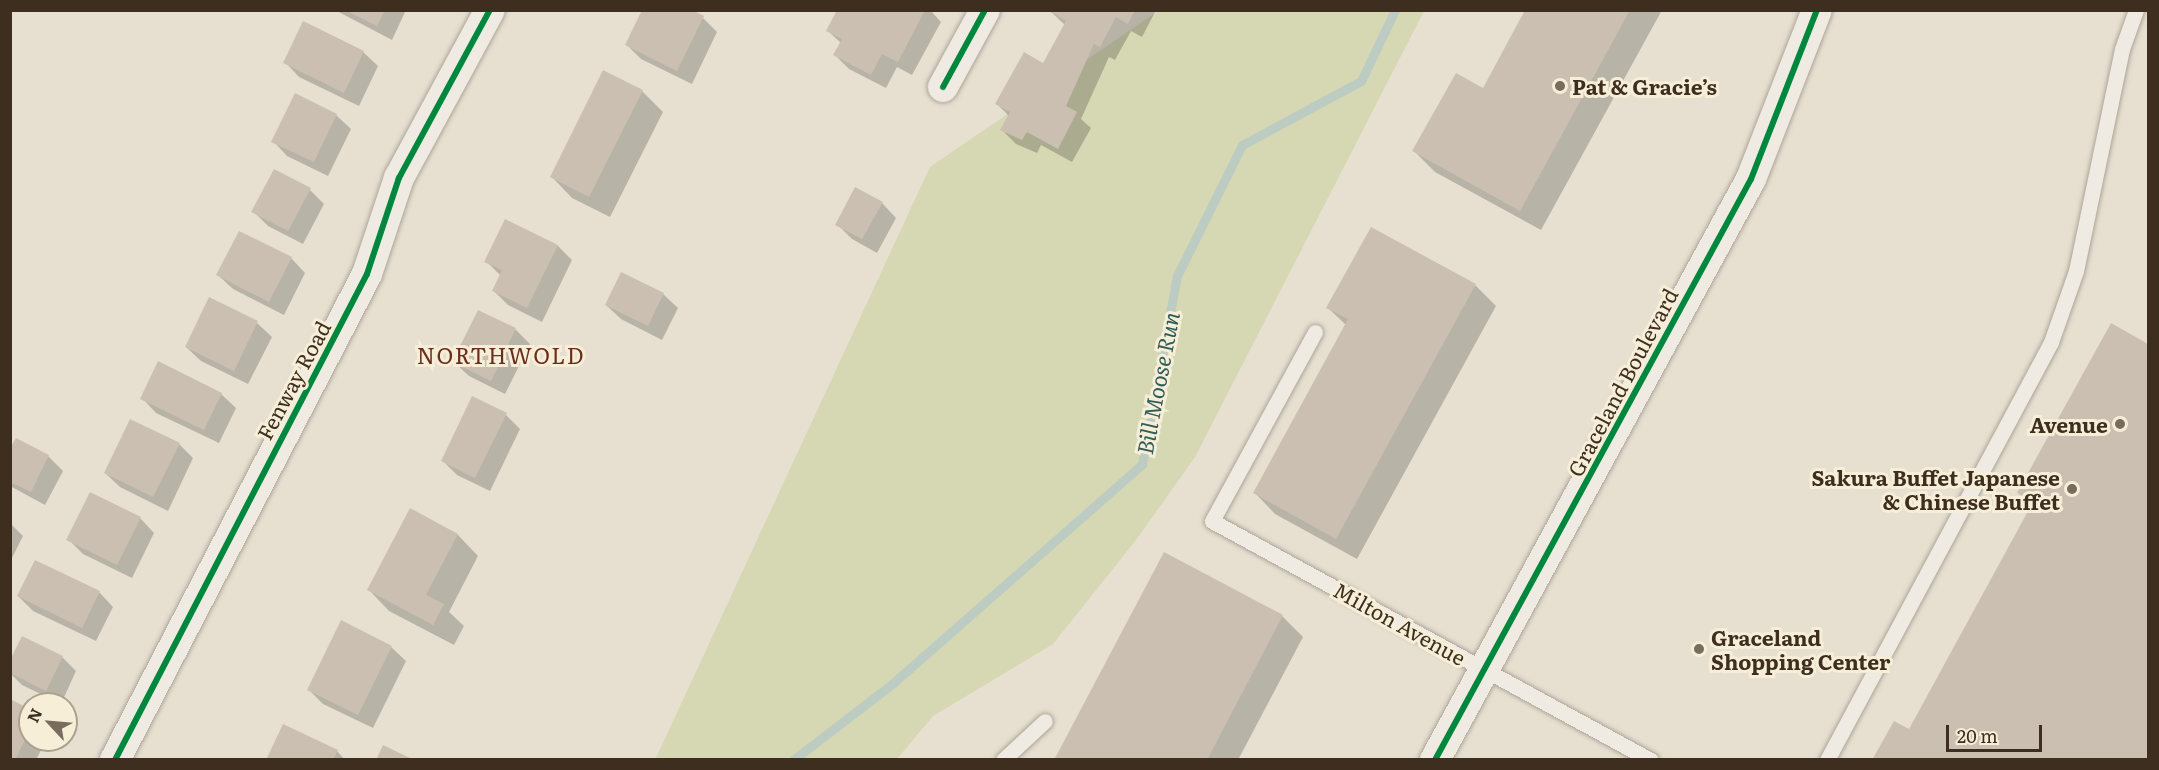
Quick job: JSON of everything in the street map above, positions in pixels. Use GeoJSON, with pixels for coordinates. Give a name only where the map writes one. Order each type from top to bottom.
{"type":"FeatureCollection","features":[{"type":"Feature","properties":{"kind":"street","name":"Fenway Road"},"geometry":{"type":"LineString","coordinates":[[115,759],[367,274],[399,178],[490,10]]}},
{"type":"Feature","properties":{"kind":"street"},"geometry":{"type":"LineString","coordinates":[[943,87],[985,10]]}},
{"type":"Feature","properties":{"kind":"street","name":"Graceland Boulevard"},"geometry":{"type":"LineString","coordinates":[[1435,759],[1751,179],[1817,10]]}},
{"type":"Feature","properties":{"kind":"lane"},"geometry":{"type":"LineString","coordinates":[[1827,759],[2051,342],[2076,271],[2122,49],[2136,10]]}},
{"type":"Feature","properties":{"kind":"lane","name":"Milton Avenue"},"geometry":{"type":"LineString","coordinates":[[1315,332],[1212,521],[1651,759]]}},
{"type":"Feature","properties":{"kind":"lane"},"geometry":{"type":"LineString","coordinates":[[1003,759],[1045,721]]}},
{"type":"Feature","properties":{"kind":"green space"},"geometry":{"type":"Polygon","coordinates":[[[1158,11],[1424,11],[1195,457],[1136,540],[1053,644],[933,716],[897,759],[655,760],[930,167],[1158,11]]]}},
{"type":"Feature","properties":{"kind":"building"},"geometry":{"type":"Polygon","coordinates":[[[345,10],[385,10],[377,26],[345,10]]]}},
{"type":"Feature","properties":{"kind":"building"},"geometry":{"type":"Polygon","coordinates":[[[642,10],[692,10],[704,16],[677,71],[625,45],[642,10]]]}},
{"type":"Feature","properties":{"kind":"building"},"geometry":{"type":"Polygon","coordinates":[[[837,10],[925,10],[898,62],[882,54],[871,75],[833,55],[842,39],[826,31],[837,10]]]}},
{"type":"Feature","properties":{"kind":"building"},"geometry":{"type":"Polygon","coordinates":[[[1048,10],[1135,10],[1128,24],[1116,17],[1100,47],[1094,44],[1066,106],[1077,112],[1058,149],[1027,132],[1022,140],[1000,130],[1010,112],[995,104],[1024,52],[1043,63],[1066,21],[1048,10]]]}},
{"type":"Feature","properties":{"kind":"building"},"geometry":{"type":"Polygon","coordinates":[[[1525,10],[1630,10],[1520,211],[1412,151],[1456,73],[1483,88],[1525,10]]]}},
{"type":"Feature","properties":{"kind":"building"},"geometry":{"type":"Polygon","coordinates":[[[303,21],[364,51],[344,93],[283,63],[303,21]]]}},
{"type":"Feature","properties":{"kind":"building"},"geometry":{"type":"Polygon","coordinates":[[[603,70],[643,90],[589,197],[550,177],[603,70]]]}},
{"type":"Feature","properties":{"kind":"building"},"geometry":{"type":"Polygon","coordinates":[[[295,93],[337,114],[314,162],[271,142],[295,93]]]}},
{"type":"Feature","properties":{"kind":"building"},"geometry":{"type":"Polygon","coordinates":[[[274,169],[311,188],[288,231],[251,212],[274,169]]]}},
{"type":"Feature","properties":{"kind":"building"},"geometry":{"type":"Polygon","coordinates":[[[855,187],[883,202],[862,239],[835,225],[855,187]]]}},
{"type":"Feature","properties":{"kind":"building"},"geometry":{"type":"Polygon","coordinates":[[[505,219],[558,245],[527,308],[492,291],[502,270],[484,262],[505,219]]]}},
{"type":"Feature","properties":{"kind":"building"},"geometry":{"type":"Polygon","coordinates":[[[1371,227],[1476,284],[1336,539],[1253,493],[1348,319],[1326,308],[1371,227]]]}},
{"type":"Feature","properties":{"kind":"building"},"geometry":{"type":"Polygon","coordinates":[[[239,231],[292,257],[269,302],[216,275],[239,231]]]}},
{"type":"Feature","properties":{"kind":"building"},"geometry":{"type":"Polygon","coordinates":[[[621,272],[664,293],[648,326],[605,305],[621,272]]]}},
{"type":"Feature","properties":{"kind":"building"},"geometry":{"type":"Polygon","coordinates":[[[209,297],[258,321],[234,371],[185,347],[209,297]]]}},
{"type":"Feature","properties":{"kind":"building"},"geometry":{"type":"Polygon","coordinates":[[[478,310],[516,328],[491,381],[452,362],[478,310]]]}},
{"type":"Feature","properties":{"kind":"building"},"geometry":{"type":"Polygon","coordinates":[[[2111,323],[2148,344],[2148,760],[1872,760],[1894,721],[1909,729],[2033,502],[2017,493],[2111,323]]]}},
{"type":"Feature","properties":{"kind":"building"},"geometry":{"type":"Polygon","coordinates":[[[158,361],[222,393],[204,430],[140,399],[158,361]]]}},
{"type":"Feature","properties":{"kind":"building"},"geometry":{"type":"Polygon","coordinates":[[[472,396],[507,413],[475,478],[441,461],[472,396]]]}},
{"type":"Feature","properties":{"kind":"building"},"geometry":{"type":"Polygon","coordinates":[[[130,419],[180,443],[153,497],[104,473],[130,419]]]}},
{"type":"Feature","properties":{"kind":"building"},"geometry":{"type":"Polygon","coordinates":[[[16,438],[49,455],[31,492],[10,482],[10,448],[16,438]]]}},
{"type":"Feature","properties":{"kind":"building"},"geometry":{"type":"Polygon","coordinates":[[[90,492],[141,517],[117,565],[66,540],[90,492]]]}},
{"type":"Feature","properties":{"kind":"building"},"geometry":{"type":"Polygon","coordinates":[[[410,508],[458,534],[426,595],[444,604],[433,625],[367,590],[410,508]]]}},
{"type":"Feature","properties":{"kind":"building"},"geometry":{"type":"Polygon","coordinates":[[[1164,552],[1283,615],[1207,760],[1054,760],[1164,552]]]}},
{"type":"Feature","properties":{"kind":"building"},"geometry":{"type":"Polygon","coordinates":[[[35,560],[100,591],[82,628],[17,596],[35,560]]]}},
{"type":"Feature","properties":{"kind":"building"},"geometry":{"type":"Polygon","coordinates":[[[341,620],[392,646],[358,715],[307,690],[341,620]]]}},
{"type":"Feature","properties":{"kind":"building"},"geometry":{"type":"Polygon","coordinates":[[[22,636],[63,656],[46,691],[10,673],[10,660],[22,636]]]}},
{"type":"Feature","properties":{"kind":"building"},"geometry":{"type":"Polygon","coordinates":[[[10,699],[18,703],[19,752],[15,760],[10,760],[10,699]]]}},
{"type":"Feature","properties":{"kind":"building"},"geometry":{"type":"Polygon","coordinates":[[[283,724],[338,750],[333,760],[266,760],[283,724]]]}},
{"type":"Feature","properties":{"kind":"building"},"geometry":{"type":"Polygon","coordinates":[[[383,745],[414,760],[376,760],[383,745]]]}},
{"type":"Feature","properties":{"kind":"waterway","name":"Bill Moose Run"},"geometry":{"type":"LineString","coordinates":[[793,760],[892,684],[1142,464],[1177,276],[1242,145],[1361,81],[1395,10]]}},
{"type":"Feature","properties":{"kind":"cycle path"},"geometry":{"type":"LineString","coordinates":[[115,760],[367,274],[399,178],[490,10]]}},
{"type":"Feature","properties":{"kind":"cycle path"},"geometry":{"type":"LineString","coordinates":[[943,87],[985,10]]}},
{"type":"Feature","properties":{"kind":"cycle path"},"geometry":{"type":"LineString","coordinates":[[1435,760],[1751,179],[1817,10]]}},
{"type":"Feature","properties":{"kind":"place","name":"Pat & Gracie’s"},"geometry":{"type":"Point","coordinates":[1560,86]}},
{"type":"Feature","properties":{"kind":"place","name":"Avenue"},"geometry":{"type":"Point","coordinates":[2120,424]}},
{"type":"Feature","properties":{"kind":"place","name":"Sakura Buffet Japanese & Chinese Buffet"},"geometry":{"type":"Point","coordinates":[2072,489]}},
{"type":"Feature","properties":{"kind":"place","name":"Graceland Shopping Center"},"geometry":{"type":"Point","coordinates":[1699,649]}},
{"type":"Feature","properties":{"kind":"district","name":"NORTHWOLD"},"geometry":{"type":"Point","coordinates":[501,355]}}]}
